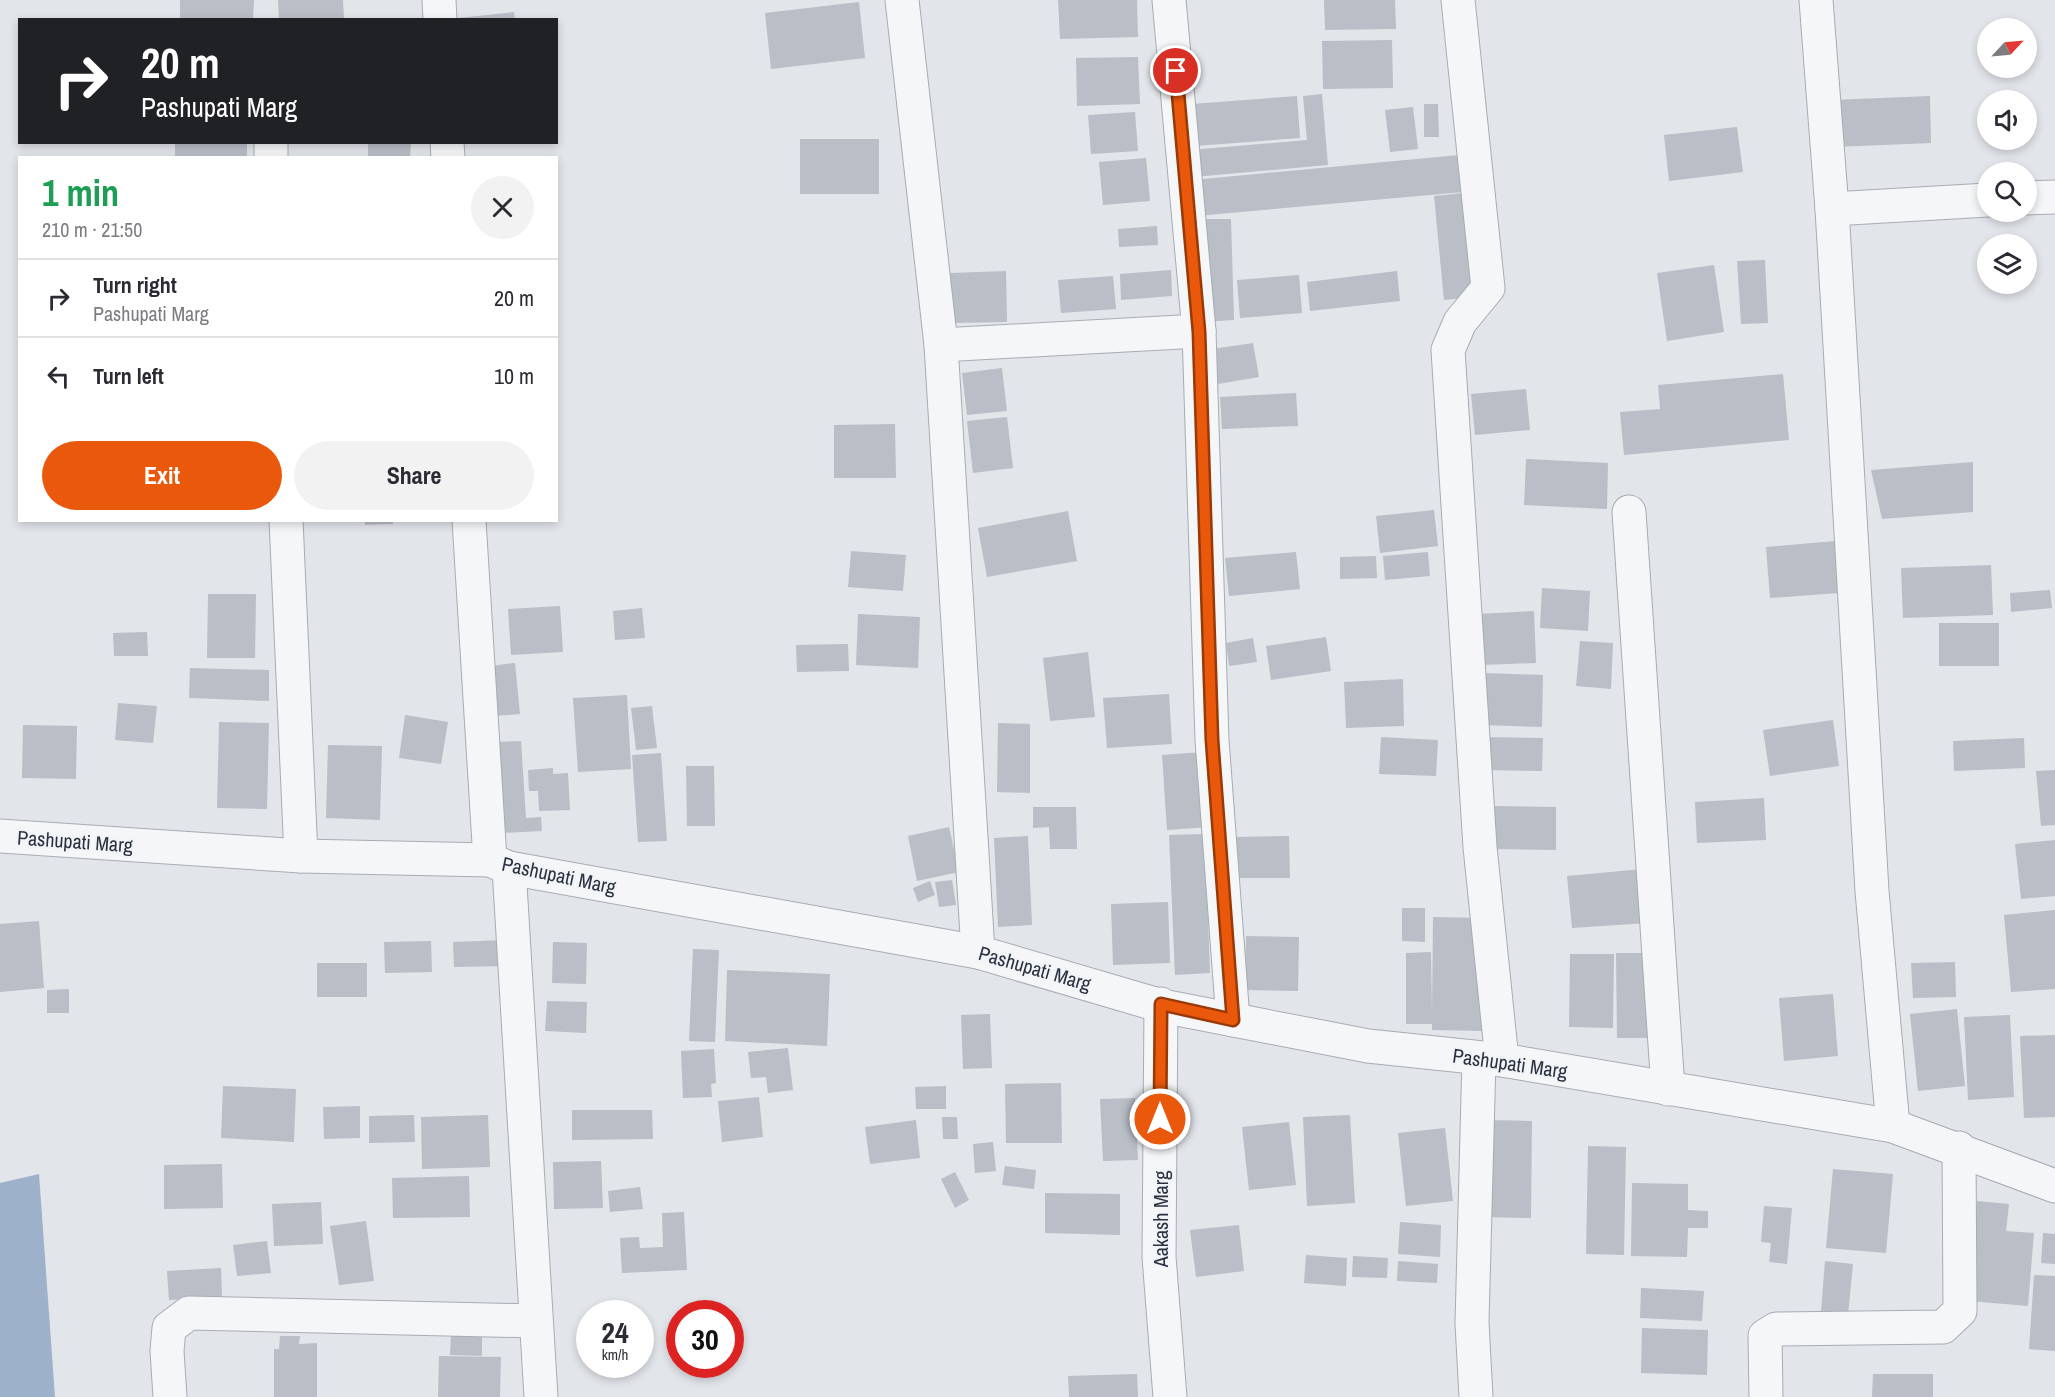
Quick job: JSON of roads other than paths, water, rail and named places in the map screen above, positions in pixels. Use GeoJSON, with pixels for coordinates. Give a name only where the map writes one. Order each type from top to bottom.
{"type":"FeatureCollection","features":[{"type":"Feature","properties":{"kind":"street"},"geometry":{"type":"LineString","coordinates":[[439,0],[440,18]]}},
{"type":"Feature","properties":{"kind":"street"},"geometry":{"type":"LineString","coordinates":[[902,0],[941,345],[978,952]]}},
{"type":"Feature","properties":{"kind":"street"},"geometry":{"type":"LineString","coordinates":[[1169,0],[1199,332],[1212,740],[1233,1020]]}},
{"type":"Feature","properties":{"kind":"street"},"geometry":{"type":"LineString","coordinates":[[1458,0],[1488,288],[1460,322],[1448,350],[1480,847],[1491,1059],[1472,1323],[1476,1397]]}},
{"type":"Feature","properties":{"kind":"street"},"geometry":{"type":"LineString","coordinates":[[1816,0],[1832,209],[1872,891],[1893,1126]]}},
{"type":"Feature","properties":{"kind":"street"},"geometry":{"type":"LineString","coordinates":[[2037,198],[2055,197]]}},
{"type":"Feature","properties":{"kind":"street"},"geometry":{"type":"LineString","coordinates":[[1832,209],[1977,201]]}},
{"type":"Feature","properties":{"kind":"street"},"geometry":{"type":"LineString","coordinates":[[941,345],[1199,332]]}},
{"type":"Feature","properties":{"kind":"street"},"geometry":{"type":"LineString","coordinates":[[1629,512],[1668,1089]]}},
{"type":"Feature","properties":{"kind":"street"},"geometry":{"type":"LineString","coordinates":[[286,522],[301,856]]}},
{"type":"Feature","properties":{"kind":"street"},"geometry":{"type":"LineString","coordinates":[[469,522],[541,1397]]}},
{"type":"Feature","properties":{"kind":"street","name":"Pashupati Marg"},"geometry":{"type":"LineString","coordinates":[[0,837],[301,856],[499,864],[978,952],[1161,1004],[1368,1046],[1491,1059],[1893,1126],[1959,1148],[2055,1186]]}},
{"type":"Feature","properties":{"kind":"street","name":"Aakash Marg"},"geometry":{"type":"LineString","coordinates":[[1161,1004],[1159,1257],[1170,1397]]}},
{"type":"Feature","properties":{"kind":"street"},"geometry":{"type":"LineString","coordinates":[[1766,1397],[1765,1336],[1776,1329],[1943,1327],[1960,1311],[1959,1148]]}},
{"type":"Feature","properties":{"kind":"street"},"geometry":{"type":"LineString","coordinates":[[170,1397],[167,1351],[169,1328],[189,1313],[536,1321]]}},
{"type":"Feature","properties":{"kind":"water"},"geometry":{"type":"Polygon","coordinates":[[[39,1174],[55,1397],[0,1397],[0,1183],[39,1174]]]}}]}
